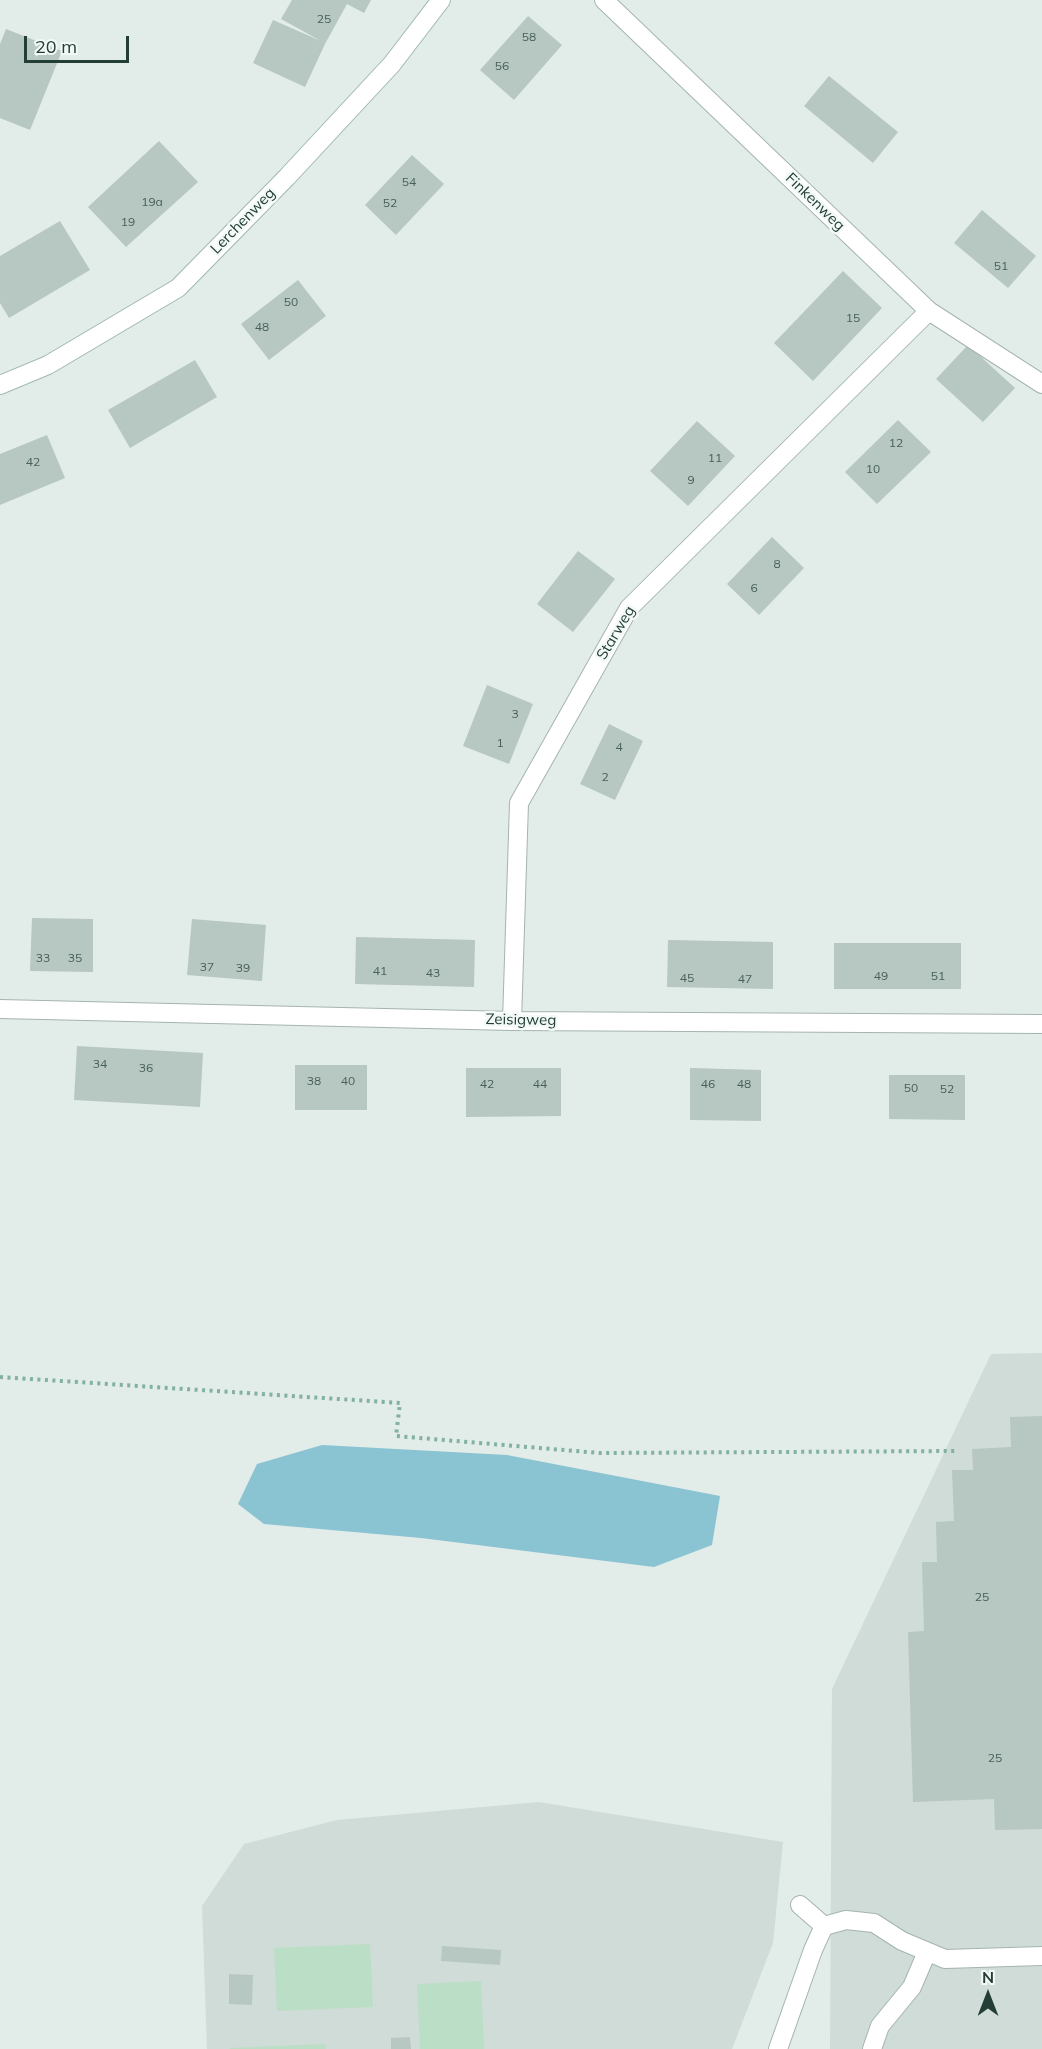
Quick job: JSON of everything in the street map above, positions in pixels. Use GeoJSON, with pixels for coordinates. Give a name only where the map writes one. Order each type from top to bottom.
{"type":"FeatureCollection","features":[{"type":"Feature","properties":{"kind":"street","name":"Lerchenweg"},"geometry":{"type":"LineString","coordinates":[[0,385],[48,365],[178,288],[287,177],[392,64],[441,0]]}},
{"type":"Feature","properties":{"kind":"street","name":"Finkenweg"},"geometry":{"type":"LineString","coordinates":[[604,0],[929,311],[1042,384]]}},
{"type":"Feature","properties":{"kind":"street","name":"Starweg"},"geometry":{"type":"LineString","coordinates":[[512,1021],[519,803],[628,608],[929,311]]}},
{"type":"Feature","properties":{"kind":"street","name":"Zeisigweg"},"geometry":{"type":"LineString","coordinates":[[0,1009],[512,1021],[1042,1024]]}},
{"type":"Feature","properties":{"kind":"street"},"geometry":{"type":"LineString","coordinates":[[800,1905],[824,1926]]}},
{"type":"Feature","properties":{"kind":"street"},"geometry":{"type":"LineString","coordinates":[[824,1926],[846,1920],[874,1923],[902,1941],[945,1959],[1042,1956]]}},
{"type":"Feature","properties":{"kind":"street"},"geometry":{"type":"LineString","coordinates":[[778,2049],[813,1950],[824,1926]]}},
{"type":"Feature","properties":{"kind":"street"},"geometry":{"type":"LineString","coordinates":[[872,2049],[880,2026],[912,1987],[927,1952]]}},
{"type":"Feature","properties":{"kind":"path"},"geometry":{"type":"LineString","coordinates":[[0,1377],[400,1403],[396,1436],[600,1453],[955,1451]]}},
{"type":"Feature","properties":{"kind":"shaded area"},"geometry":{"type":"Polygon","coordinates":[[[1042,1353],[1042,2049],[830,2049],[832,1689],[991,1354],[1042,1353]]]}},
{"type":"Feature","properties":{"kind":"shaded area"},"geometry":{"type":"Polygon","coordinates":[[[539,1802],[783,1842],[773,1943],[732,2049],[207,2049],[202,1906],[244,1844],[337,1820],[539,1802]]]}},
{"type":"Feature","properties":{"kind":"green space"},"geometry":{"type":"Polygon","coordinates":[[[370,1944],[373,2007],[277,2011],[274,1948],[370,1944]]]}},
{"type":"Feature","properties":{"kind":"green space"},"geometry":{"type":"Polygon","coordinates":[[[481,1981],[484,2049],[420,2049],[417,1984],[481,1981]]]}},
{"type":"Feature","properties":{"kind":"green space"},"geometry":{"type":"Polygon","coordinates":[[[326,2044],[326,2049],[230,2049],[230,2048],[326,2044]]]}},
{"type":"Feature","properties":{"kind":"water"},"geometry":{"type":"Polygon","coordinates":[[[322,1445],[507,1455],[720,1496],[712,1545],[654,1567],[421,1538],[264,1524],[238,1504],[257,1464],[322,1445]]]}},
{"type":"Feature","properties":{"kind":"building"},"geometry":{"type":"Polygon","coordinates":[[[292,0],[371,0],[364,13],[347,4],[305,87],[253,63],[273,20],[321,41],[281,19],[292,0]]]}},
{"type":"Feature","properties":{"kind":"building"},"geometry":{"type":"Polygon","coordinates":[[[528,16],[562,45],[514,100],[480,70],[528,16]]]}},
{"type":"Feature","properties":{"kind":"building"},"geometry":{"type":"Polygon","coordinates":[[[6,29],[62,51],[30,130],[0,118],[0,44],[6,29]]]}},
{"type":"Feature","properties":{"kind":"building"},"geometry":{"type":"Polygon","coordinates":[[[829,76],[898,132],[873,163],[804,106],[829,76]]]}},
{"type":"Feature","properties":{"kind":"building"},"geometry":{"type":"Polygon","coordinates":[[[159,141],[198,182],[126,247],[88,207],[159,141]]]}},
{"type":"Feature","properties":{"kind":"building"},"geometry":{"type":"Polygon","coordinates":[[[412,155],[444,184],[396,235],[365,205],[412,155]]]}},
{"type":"Feature","properties":{"kind":"building"},"geometry":{"type":"Polygon","coordinates":[[[982,210],[1036,256],[1008,288],[954,243],[982,210]]]}},
{"type":"Feature","properties":{"kind":"building"},"geometry":{"type":"Polygon","coordinates":[[[60,221],[90,270],[9,318],[0,303],[0,256],[60,221]]]}},
{"type":"Feature","properties":{"kind":"building"},"geometry":{"type":"Polygon","coordinates":[[[843,271],[882,308],[813,381],[774,343],[843,271]]]}},
{"type":"Feature","properties":{"kind":"building"},"geometry":{"type":"Polygon","coordinates":[[[298,280],[326,316],[269,360],[241,324],[298,280]]]}},
{"type":"Feature","properties":{"kind":"building"},"geometry":{"type":"Polygon","coordinates":[[[968,345],[1015,388],[983,422],[936,379],[968,345]]]}},
{"type":"Feature","properties":{"kind":"building"},"geometry":{"type":"Polygon","coordinates":[[[195,360],[217,397],[130,448],[108,410],[195,360]]]}},
{"type":"Feature","properties":{"kind":"building"},"geometry":{"type":"Polygon","coordinates":[[[898,420],[931,452],[877,504],[845,472],[898,420]]]}},
{"type":"Feature","properties":{"kind":"building"},"geometry":{"type":"Polygon","coordinates":[[[697,421],[735,456],[688,506],[650,471],[697,421]]]}},
{"type":"Feature","properties":{"kind":"building"},"geometry":{"type":"Polygon","coordinates":[[[47,435],[65,478],[0,505],[0,454],[47,435]]]}},
{"type":"Feature","properties":{"kind":"building"},"geometry":{"type":"Polygon","coordinates":[[[772,537],[804,568],[759,615],[727,584],[772,537]]]}},
{"type":"Feature","properties":{"kind":"building"},"geometry":{"type":"Polygon","coordinates":[[[578,551],[615,579],[573,632],[537,604],[578,551]]]}},
{"type":"Feature","properties":{"kind":"building"},"geometry":{"type":"Polygon","coordinates":[[[487,685],[533,704],[509,764],[463,746],[487,685]]]}},
{"type":"Feature","properties":{"kind":"building"},"geometry":{"type":"Polygon","coordinates":[[[609,724],[643,741],[615,800],[580,784],[609,724]]]}},
{"type":"Feature","properties":{"kind":"building"},"geometry":{"type":"Polygon","coordinates":[[[32,918],[93,919],[93,972],[30,971],[32,918]]]}},
{"type":"Feature","properties":{"kind":"building"},"geometry":{"type":"Polygon","coordinates":[[[192,919],[266,925],[262,981],[187,975],[192,919]]]}},
{"type":"Feature","properties":{"kind":"building"},"geometry":{"type":"Polygon","coordinates":[[[356,937],[475,940],[474,987],[355,984],[356,937]]]}},
{"type":"Feature","properties":{"kind":"building"},"geometry":{"type":"Polygon","coordinates":[[[668,940],[773,942],[773,989],[667,987],[668,940]]]}},
{"type":"Feature","properties":{"kind":"building"},"geometry":{"type":"Polygon","coordinates":[[[834,943],[961,943],[961,989],[834,989],[834,943]]]}},
{"type":"Feature","properties":{"kind":"building"},"geometry":{"type":"Polygon","coordinates":[[[77,1046],[203,1053],[200,1107],[74,1100],[77,1046]]]}},
{"type":"Feature","properties":{"kind":"building"},"geometry":{"type":"Polygon","coordinates":[[[295,1065],[367,1065],[367,1110],[295,1110],[295,1065]]]}},
{"type":"Feature","properties":{"kind":"building"},"geometry":{"type":"Polygon","coordinates":[[[466,1068],[561,1068],[561,1116],[466,1117],[466,1068]]]}},
{"type":"Feature","properties":{"kind":"building"},"geometry":{"type":"Polygon","coordinates":[[[690,1068],[761,1070],[761,1121],[690,1120],[690,1068]]]}},
{"type":"Feature","properties":{"kind":"building"},"geometry":{"type":"Polygon","coordinates":[[[889,1075],[965,1075],[965,1120],[889,1119],[889,1075]]]}},
{"type":"Feature","properties":{"kind":"building"},"geometry":{"type":"Polygon","coordinates":[[[1042,1416],[1042,1829],[995,1830],[994,1799],[913,1802],[908,1632],[924,1631],[922,1562],[937,1562],[936,1522],[954,1521],[952,1470],[973,1470],[972,1449],[1011,1447],[1010,1417],[1042,1416]]]}},
{"type":"Feature","properties":{"kind":"building"},"geometry":{"type":"Polygon","coordinates":[[[442,1946],[501,1950],[500,1965],[441,1961],[442,1946]]]}},
{"type":"Feature","properties":{"kind":"building"},"geometry":{"type":"Polygon","coordinates":[[[229,1974],[253,1975],[252,2005],[229,2004],[229,1974]]]}},
{"type":"Feature","properties":{"kind":"building"},"geometry":{"type":"Polygon","coordinates":[[[410,2037],[411,2049],[391,2049],[391,2038],[410,2037]]]}}]}
